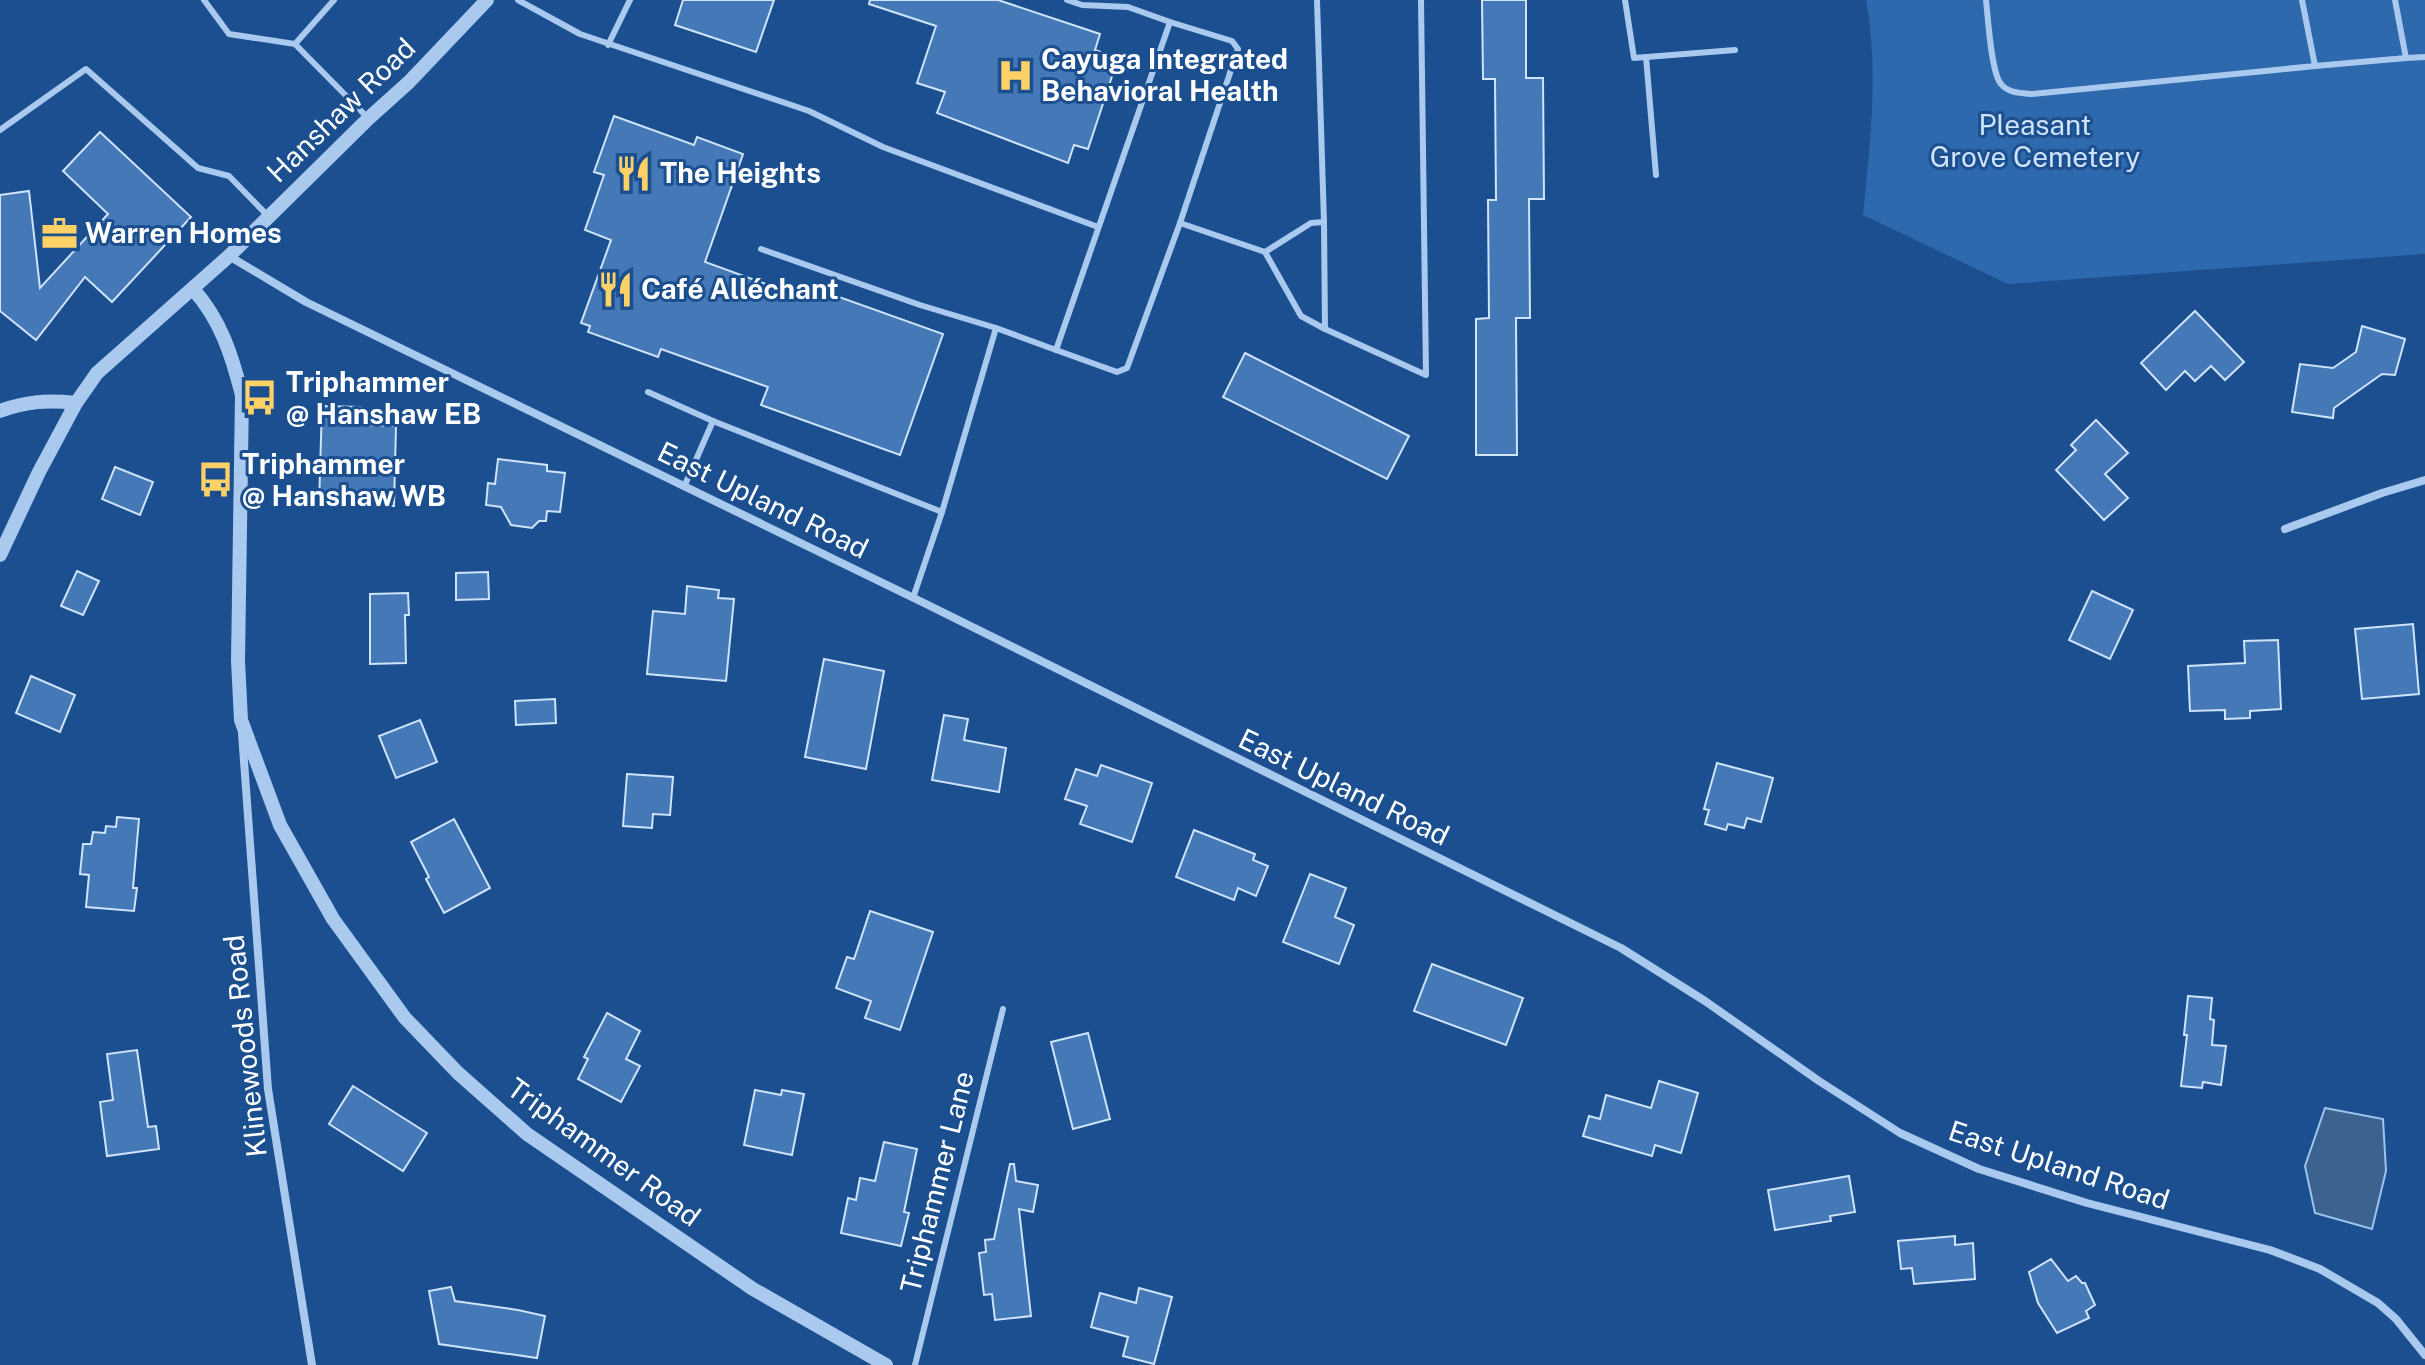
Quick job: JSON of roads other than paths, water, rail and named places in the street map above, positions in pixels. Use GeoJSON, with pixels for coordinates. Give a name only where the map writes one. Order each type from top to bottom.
{"type":"FeatureCollection","features":[{"type":"Feature","properties":{"kind":"street","name":"Hanshaw Road"},"geometry":{"type":"LineString","coordinates":[[0,555],[39,472],[76,403],[97,373],[229,256],[409,82],[487,0]]}},
{"type":"Feature","properties":{"kind":"street","name":"East Upland Road"},"geometry":{"type":"LineString","coordinates":[[229,256],[306,302],[1621,948],[1900,1133],[1993,1173],[2087,1203],[2270,1250],[2320,1269],[2378,1303],[2396,1319],[2425,1355]]}},
{"type":"Feature","properties":{"kind":"street","name":"Triphammer Road"},"geometry":{"type":"LineString","coordinates":[[193,289],[209,307],[222,332],[242,395],[238,661],[241,720],[280,825],[327,909],[405,1018],[458,1073],[527,1134],[788,1311],[886,1365]]}},
{"type":"Feature","properties":{"kind":"street"},"geometry":{"type":"LineString","coordinates":[[0,411],[22,403],[47,400],[76,403]]}},
{"type":"Feature","properties":{"kind":"street"},"geometry":{"type":"LineString","coordinates":[[2285,529],[2425,480]]}},
{"type":"Feature","properties":{"kind":"street","name":"Klinewoods Road"},"geometry":{"type":"LineString","coordinates":[[241,720],[268,1089],[312,1365]]}},
{"type":"Feature","properties":{"kind":"lane"},"geometry":{"type":"LineString","coordinates":[[204,0],[229,34],[295,44],[369,118]]}},
{"type":"Feature","properties":{"kind":"lane"},"geometry":{"type":"LineString","coordinates":[[295,44],[334,0]]}},
{"type":"Feature","properties":{"kind":"lane"},"geometry":{"type":"LineString","coordinates":[[518,0],[580,34],[608,45],[809,111],[883,147],[1098,227]]}},
{"type":"Feature","properties":{"kind":"lane"},"geometry":{"type":"LineString","coordinates":[[608,45],[630,0]]}},
{"type":"Feature","properties":{"kind":"lane"},"geometry":{"type":"LineString","coordinates":[[761,249],[1117,372],[1127,368],[1180,223],[1238,49],[1232,41],[1128,7],[1082,5],[1067,0]]}},
{"type":"Feature","properties":{"kind":"lane"},"geometry":{"type":"LineString","coordinates":[[1317,0],[1325,329]]}},
{"type":"Feature","properties":{"kind":"lane"},"geometry":{"type":"LineString","coordinates":[[1180,223],[1265,252],[1301,316],[1426,375],[1421,0]]}},
{"type":"Feature","properties":{"kind":"lane"},"geometry":{"type":"LineString","coordinates":[[1625,0],[1634,58],[1735,50]]}},
{"type":"Feature","properties":{"kind":"lane"},"geometry":{"type":"LineString","coordinates":[[1986,0],[1994,71],[2001,85],[2014,92],[2032,94],[2425,57]]}},
{"type":"Feature","properties":{"kind":"lane"},"geometry":{"type":"LineString","coordinates":[[2302,0],[2315,66]]}},
{"type":"Feature","properties":{"kind":"lane"},"geometry":{"type":"LineString","coordinates":[[2395,0],[2406,58]]}},
{"type":"Feature","properties":{"kind":"lane"},"geometry":{"type":"LineString","coordinates":[[1056,350],[1170,22]]}},
{"type":"Feature","properties":{"kind":"lane"},"geometry":{"type":"LineString","coordinates":[[1646,57],[1656,175]]}},
{"type":"Feature","properties":{"kind":"lane"},"geometry":{"type":"LineString","coordinates":[[0,130],[86,69],[198,168],[229,176],[269,217]]}},
{"type":"Feature","properties":{"kind":"lane"},"geometry":{"type":"LineString","coordinates":[[1265,252],[1311,223],[1324,222]]}},
{"type":"Feature","properties":{"kind":"lane"},"geometry":{"type":"LineString","coordinates":[[913,598],[942,512],[996,328]]}},
{"type":"Feature","properties":{"kind":"lane"},"geometry":{"type":"LineString","coordinates":[[648,392],[942,512]]}},
{"type":"Feature","properties":{"kind":"lane"},"geometry":{"type":"LineString","coordinates":[[684,487],[713,421]]}},
{"type":"Feature","properties":{"kind":"lane","name":"Triphammer Lane"},"geometry":{"type":"LineString","coordinates":[[915,1365],[1003,1009]]}},
{"type":"Feature","properties":{"kind":"place","name":"Cayuga Integrated Behavioral Health"},"geometry":{"type":"Point","coordinates":[1015,75]}},
{"type":"Feature","properties":{"kind":"place","name":"The Heights"},"geometry":{"type":"Point","coordinates":[634,173]}},
{"type":"Feature","properties":{"kind":"place","name":"Warren Homes"},"geometry":{"type":"Point","coordinates":[59,233]}},
{"type":"Feature","properties":{"kind":"place","name":"Café Alléchant"},"geometry":{"type":"Point","coordinates":[615,289]}},
{"type":"Feature","properties":{"kind":"place","name":"Triphammer @ Hanshaw EB"},"geometry":{"type":"Point","coordinates":[260,398]}},
{"type":"Feature","properties":{"kind":"place","name":"Triphammer @ Hanshaw WB"},"geometry":{"type":"Point","coordinates":[216,480]}},
{"type":"Feature","properties":{"kind":"park label","name":"Pleasant Grove Cemetery"},"geometry":{"type":"Point","coordinates":[2035,141]}}]}
